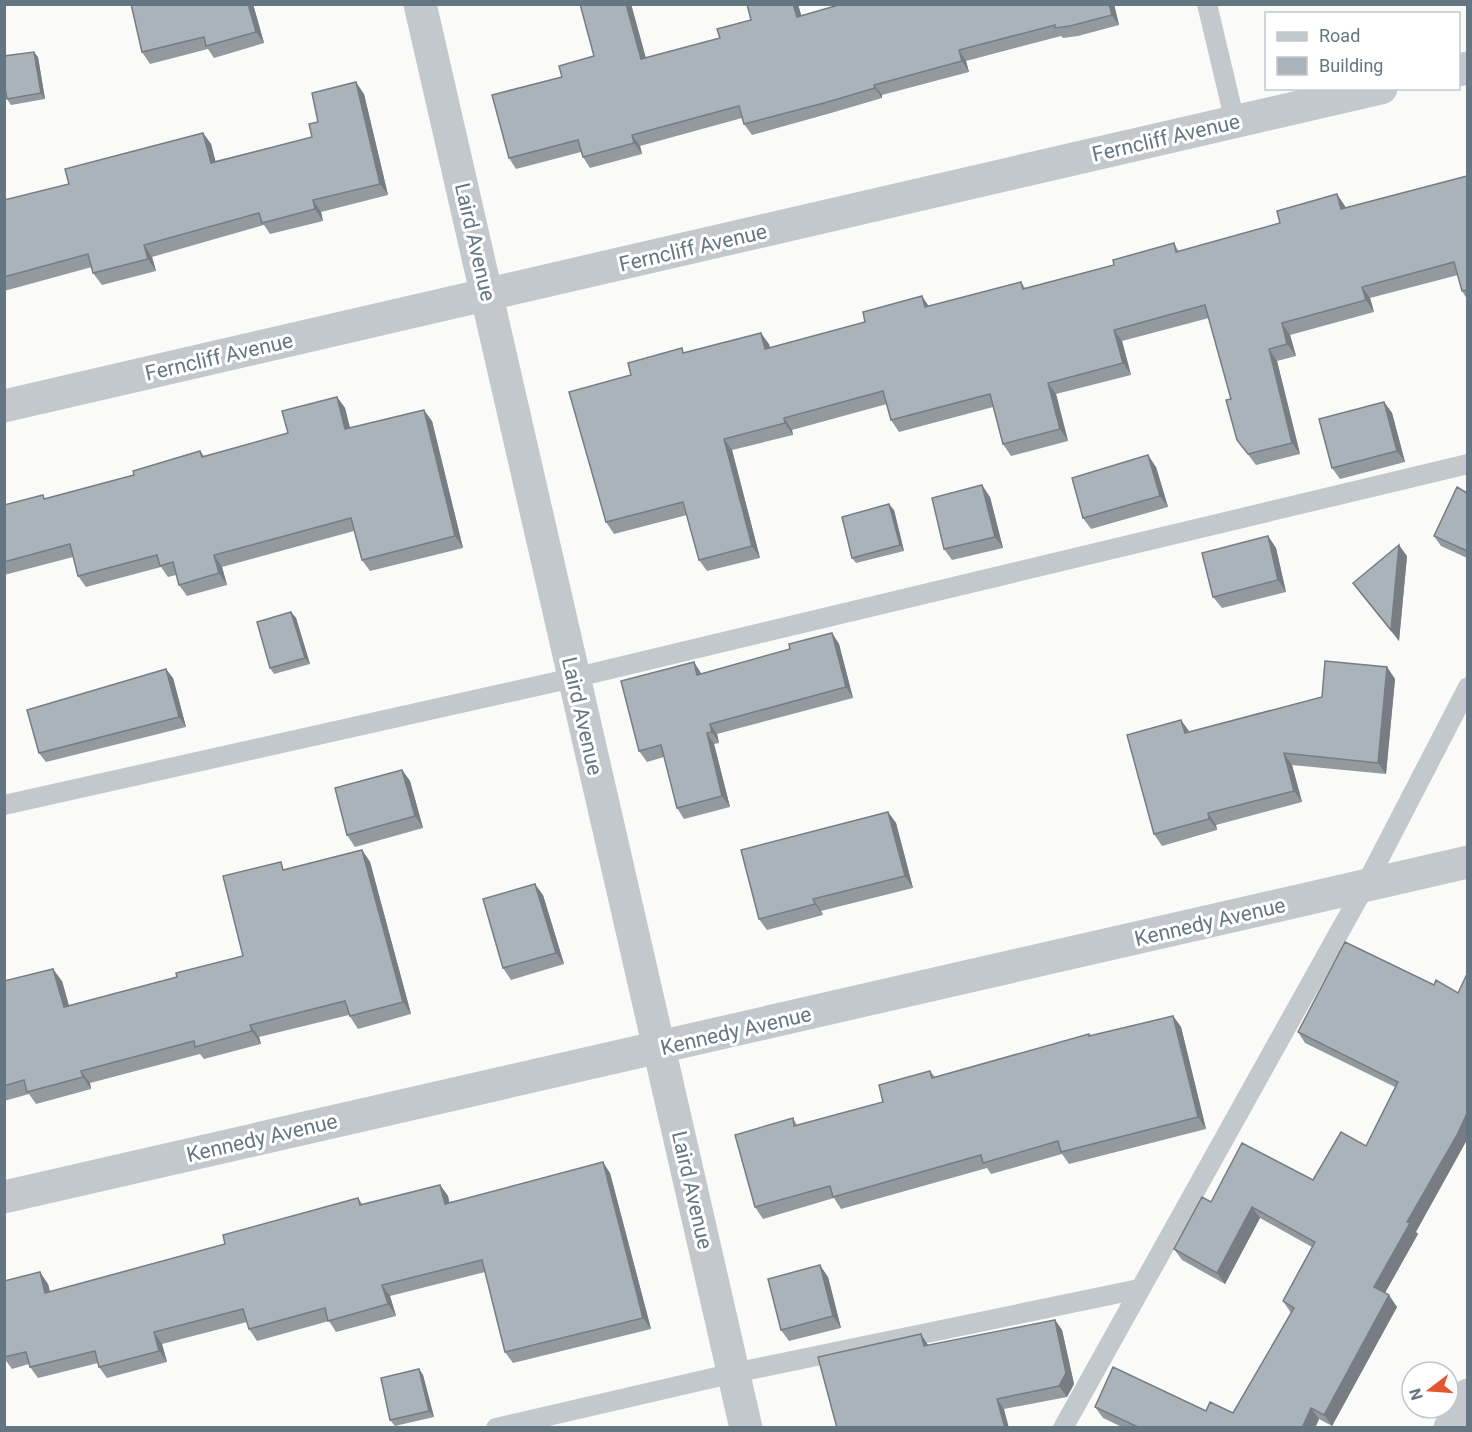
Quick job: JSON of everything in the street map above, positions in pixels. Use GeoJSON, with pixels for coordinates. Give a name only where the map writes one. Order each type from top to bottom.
{"type":"FeatureCollection","features":[{"type":"Feature","properties":{"kind":"street","name":"Laird Avenue"},"geometry":{"type":"LineString","coordinates":[[420,4],[746,1428]]}},
{"type":"Feature","properties":{"kind":"street","name":"Ferncliff Avenue"},"geometry":{"type":"LineString","coordinates":[[4,406],[1372,90]]}},
{"type":"Feature","properties":{"kind":"street","name":"Kennedy Avenue"},"geometry":{"type":"LineString","coordinates":[[4,1197],[1467,862]]}},
{"type":"Feature","properties":{"kind":"street"},"geometry":{"type":"LineString","coordinates":[[1450,1428],[1467,1395]]}},
{"type":"Feature","properties":{"kind":"lane"},"geometry":{"type":"LineString","coordinates":[[1207,4],[1235,122]]}},
{"type":"Feature","properties":{"kind":"lane"},"geometry":{"type":"LineString","coordinates":[[4,805],[573,678],[1467,464]]}},
{"type":"Feature","properties":{"kind":"lane"},"geometry":{"type":"LineString","coordinates":[[1063,1428],[1365,886],[1467,687]]}},
{"type":"Feature","properties":{"kind":"lane"},"geometry":{"type":"LineString","coordinates":[[496,1428],[734,1372],[1139,1289]]}},
{"type":"Feature","properties":{"kind":"building"},"geometry":{"type":"Polygon","coordinates":[[[131,4],[248,4],[256,32],[206,46],[204,37],[142,52],[131,4]]]}},
{"type":"Feature","properties":{"kind":"building"},"geometry":{"type":"Polygon","coordinates":[[[580,4],[626,4],[641,59],[720,38],[717,29],[751,20],[747,4],[793,4],[797,17],[842,4],[1109,4],[1112,15],[1070,26],[1055,28],[1055,25],[959,50],[962,61],[874,85],[875,88],[824,103],[744,124],[739,106],[632,135],[634,143],[583,157],[578,140],[509,158],[492,95],[562,77],[559,66],[594,56],[580,4]]]}},
{"type":"Feature","properties":{"kind":"building"},"geometry":{"type":"Polygon","coordinates":[[[34,52],[41,93],[7,99],[4,83],[4,56],[34,52]]]}},
{"type":"Feature","properties":{"kind":"building"},"geometry":{"type":"Polygon","coordinates":[[[356,82],[380,184],[313,200],[315,209],[262,223],[259,213],[144,245],[148,259],[93,273],[88,254],[4,277],[4,200],[69,184],[65,169],[203,133],[211,163],[312,137],[309,124],[318,122],[312,93],[356,82]]]}},
{"type":"Feature","properties":{"kind":"building"},"geometry":{"type":"Polygon","coordinates":[[[1467,176],[1467,290],[1462,291],[1454,262],[1362,287],[1366,300],[1282,323],[1287,344],[1269,349],[1292,443],[1248,454],[1237,440],[1226,400],[1231,399],[1205,305],[1114,330],[1123,363],[1048,383],[1060,429],[1003,444],[990,394],[891,420],[883,391],[784,418],[785,423],[724,439],[752,546],[699,560],[683,502],[606,522],[569,392],[631,375],[628,363],[682,348],[683,353],[761,333],[765,349],[865,322],[863,312],[922,296],[925,307],[1021,282],[1023,289],[1114,265],[1113,260],[1174,243],[1176,252],[1280,223],[1277,211],[1337,194],[1341,209],[1467,176]]]}},
{"type":"Feature","properties":{"kind":"building"},"geometry":{"type":"Polygon","coordinates":[[[337,397],[345,429],[424,410],[455,536],[362,560],[351,518],[214,555],[219,573],[179,585],[173,562],[160,566],[157,555],[78,576],[70,544],[4,562],[4,505],[43,495],[44,499],[134,475],[133,471],[200,451],[202,457],[288,433],[282,411],[337,397]]]}},
{"type":"Feature","properties":{"kind":"building"},"geometry":{"type":"Polygon","coordinates":[[[1384,402],[1397,451],[1332,468],[1319,419],[1384,402]]]}},
{"type":"Feature","properties":{"kind":"building"},"geometry":{"type":"Polygon","coordinates":[[[1148,455],[1160,496],[1083,518],[1072,478],[1148,455]]]}},
{"type":"Feature","properties":{"kind":"building"},"geometry":{"type":"Polygon","coordinates":[[[982,485],[995,537],[944,549],[932,498],[982,485]]]}},
{"type":"Feature","properties":{"kind":"building"},"geometry":{"type":"Polygon","coordinates":[[[1457,487],[1467,493],[1467,551],[1434,536],[1457,487]]]}},
{"type":"Feature","properties":{"kind":"building"},"geometry":{"type":"Polygon","coordinates":[[[889,504],[900,545],[852,558],[842,517],[889,504]]]}},
{"type":"Feature","properties":{"kind":"building"},"geometry":{"type":"Polygon","coordinates":[[[1268,536],[1278,580],[1213,597],[1202,553],[1268,536]]]}},
{"type":"Feature","properties":{"kind":"building"},"geometry":{"type":"Polygon","coordinates":[[[1399,545],[1391,630],[1353,583],[1399,545]]]}},
{"type":"Feature","properties":{"kind":"building"},"geometry":{"type":"Polygon","coordinates":[[[291,612],[305,658],[270,668],[257,622],[291,612]]]}},
{"type":"Feature","properties":{"kind":"building"},"geometry":{"type":"Polygon","coordinates":[[[832,633],[846,687],[710,724],[712,732],[707,733],[722,796],[677,808],[661,745],[639,751],[621,681],[694,662],[697,675],[790,649],[789,644],[832,633]]]}},
{"type":"Feature","properties":{"kind":"building"},"geometry":{"type":"Polygon","coordinates":[[[1325,661],[1387,667],[1378,763],[1284,753],[1294,791],[1208,813],[1209,819],[1154,834],[1127,735],[1181,720],[1185,733],[1322,697],[1325,661]]]}},
{"type":"Feature","properties":{"kind":"building"},"geometry":{"type":"Polygon","coordinates":[[[166,669],[179,717],[39,753],[27,710],[166,669]]]}},
{"type":"Feature","properties":{"kind":"building"},"geometry":{"type":"Polygon","coordinates":[[[402,770],[415,816],[347,835],[335,788],[402,770]]]}},
{"type":"Feature","properties":{"kind":"building"},"geometry":{"type":"Polygon","coordinates":[[[888,812],[905,876],[813,899],[815,904],[759,919],[741,850],[888,812]]]}},
{"type":"Feature","properties":{"kind":"building"},"geometry":{"type":"Polygon","coordinates":[[[362,850],[403,1002],[350,1016],[345,1001],[250,1025],[252,1031],[195,1047],[194,1041],[81,1071],[83,1077],[27,1092],[24,1080],[4,1086],[4,981],[53,969],[64,1007],[177,977],[176,973],[243,956],[223,876],[281,862],[283,870],[362,850]]]}},
{"type":"Feature","properties":{"kind":"building"},"geometry":{"type":"Polygon","coordinates":[[[535,884],[556,953],[503,968],[483,899],[535,884]]]}},
{"type":"Feature","properties":{"kind":"building"},"geometry":{"type":"Polygon","coordinates":[[[1345,942],[1434,985],[1436,980],[1458,993],[1467,974],[1467,1113],[1374,1287],[1389,1295],[1324,1415],[1311,1408],[1302,1428],[1140,1428],[1095,1407],[1113,1367],[1206,1411],[1210,1402],[1233,1413],[1294,1308],[1283,1301],[1315,1242],[1252,1207],[1217,1273],[1174,1249],[1202,1197],[1211,1202],[1242,1143],[1313,1180],[1341,1132],[1366,1146],[1398,1082],[1298,1032],[1345,942]]]}},
{"type":"Feature","properties":{"kind":"building"},"geometry":{"type":"Polygon","coordinates":[[[1173,1016],[1198,1117],[1061,1152],[1058,1141],[983,1163],[981,1155],[833,1197],[830,1186],[755,1207],[735,1135],[793,1118],[794,1126],[883,1102],[879,1085],[930,1071],[932,1078],[1089,1034],[1089,1036],[1173,1016]]]}},
{"type":"Feature","properties":{"kind":"building"},"geometry":{"type":"Polygon","coordinates":[[[603,1162],[643,1318],[505,1352],[482,1260],[382,1285],[388,1304],[328,1321],[325,1308],[249,1329],[243,1309],[154,1332],[159,1351],[99,1367],[95,1351],[30,1367],[26,1352],[4,1357],[4,1281],[40,1272],[45,1293],[225,1244],[223,1235],[358,1198],[360,1205],[440,1185],[445,1204],[603,1162]]]}},
{"type":"Feature","properties":{"kind":"building"},"geometry":{"type":"Polygon","coordinates":[[[820,1265],[833,1316],[781,1330],[768,1279],[820,1265]]]}},
{"type":"Feature","properties":{"kind":"building"},"geometry":{"type":"Polygon","coordinates":[[[1055,1320],[1066,1373],[1059,1386],[997,1399],[1005,1428],[837,1428],[818,1357],[921,1334],[924,1346],[1055,1320]]]}},
{"type":"Feature","properties":{"kind":"building"},"geometry":{"type":"Polygon","coordinates":[[[419,1369],[429,1411],[390,1420],[381,1378],[419,1369]]]}}]}
